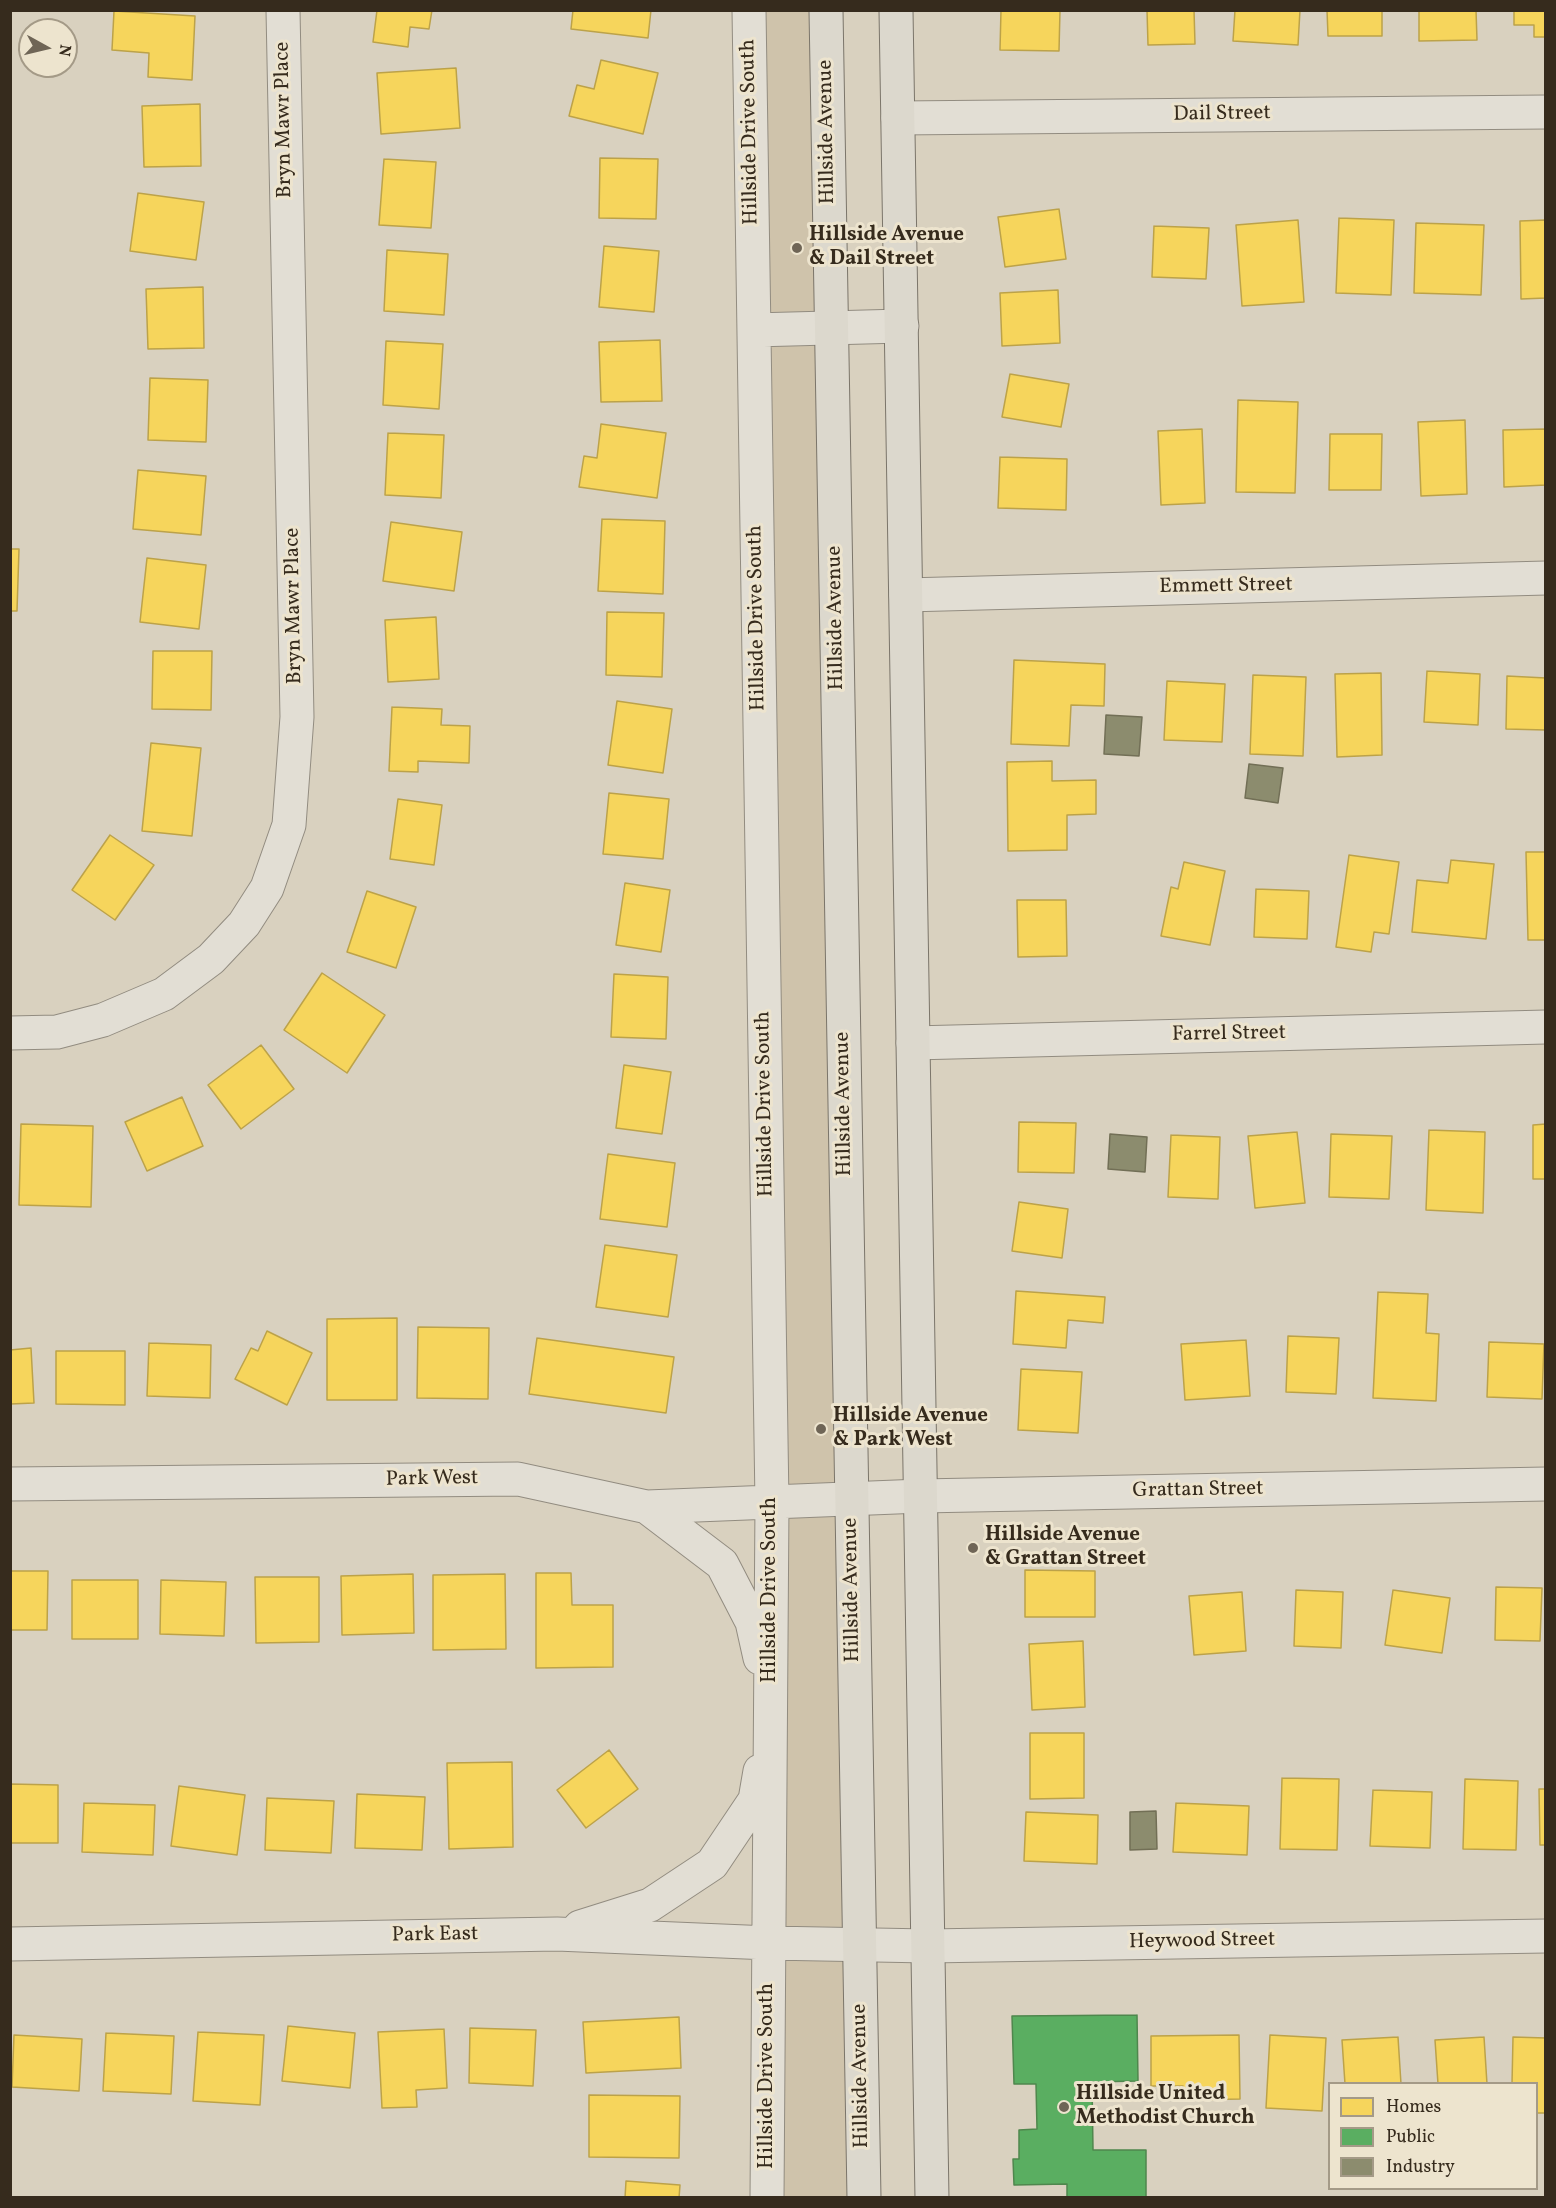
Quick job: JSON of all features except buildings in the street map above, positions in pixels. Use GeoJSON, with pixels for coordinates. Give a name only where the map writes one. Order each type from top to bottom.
{"type":"FeatureCollection","features":[{"type":"Feature","properties":{"kind":"main road","name":"Hillside Avenue"},"geometry":{"type":"LineString","coordinates":[[826,10],[864,2198]]}},
{"type":"Feature","properties":{"kind":"main road"},"geometry":{"type":"LineString","coordinates":[[896,10],[932,2198]]}},
{"type":"Feature","properties":{"kind":"street","name":"Bryn Mawr Place"},"geometry":{"type":"LineString","coordinates":[[10,1033],[57,1032],[103,1020],[164,994],[211,958],[243,924],[267,888],[289,825],[297,717],[283,10]]}},
{"type":"Feature","properties":{"kind":"street","name":"Hillside Drive South"},"geometry":{"type":"LineString","coordinates":[[749,10],[772,1503],[767,2198]]}},
{"type":"Feature","properties":{"kind":"street","name":"Dail Street"},"geometry":{"type":"LineString","coordinates":[[898,118],[1545,112]]}},
{"type":"Feature","properties":{"kind":"street"},"geometry":{"type":"LineString","coordinates":[[754,330],[902,326]]}},
{"type":"Feature","properties":{"kind":"street","name":"Emmett Street"},"geometry":{"type":"LineString","coordinates":[[906,595],[1545,578]]}},
{"type":"Feature","properties":{"kind":"street","name":"Farrel Street"},"geometry":{"type":"LineString","coordinates":[[913,1042],[1545,1027]]}},
{"type":"Feature","properties":{"kind":"street","name":"Park West"},"geometry":{"type":"LineString","coordinates":[[10,1484],[518,1479],[647,1507],[851,1499]]}},
{"type":"Feature","properties":{"kind":"street","name":"Grattan Street"},"geometry":{"type":"LineString","coordinates":[[851,1499],[1545,1484]]}},
{"type":"Feature","properties":{"kind":"street"},"geometry":{"type":"LineString","coordinates":[[557,1934],[650,1905],[712,1864],[755,1800],[771,1710],[752,1622],[722,1564],[647,1507]]}},
{"type":"Feature","properties":{"kind":"street","name":"Park East"},"geometry":{"type":"LineString","coordinates":[[10,1944],[557,1934],[769,1944],[859,1944]]}},
{"type":"Feature","properties":{"kind":"street","name":"Heywood Street"},"geometry":{"type":"LineString","coordinates":[[859,1944],[928,1946],[1545,1936]]}},
{"type":"Feature","properties":{"kind":"shaded area"},"geometry":{"type":"Polygon","coordinates":[[[749,11],[826,11],[864,2197],[767,2197],[749,11]]]}},
{"type":"Feature","properties":{"kind":"place","name":"Hillside Avenue & Dail Street"},"geometry":{"type":"Point","coordinates":[797,248]}},
{"type":"Feature","properties":{"kind":"place","name":"Hillside Avenue & Park West"},"geometry":{"type":"Point","coordinates":[821,1429]}},
{"type":"Feature","properties":{"kind":"place","name":"Hillside Avenue & Grattan Street"},"geometry":{"type":"Point","coordinates":[973,1548]}},
{"type":"Feature","properties":{"kind":"place","name":"Hillside United Methodist Church"},"geometry":{"type":"Point","coordinates":[1064,2107]}}]}
